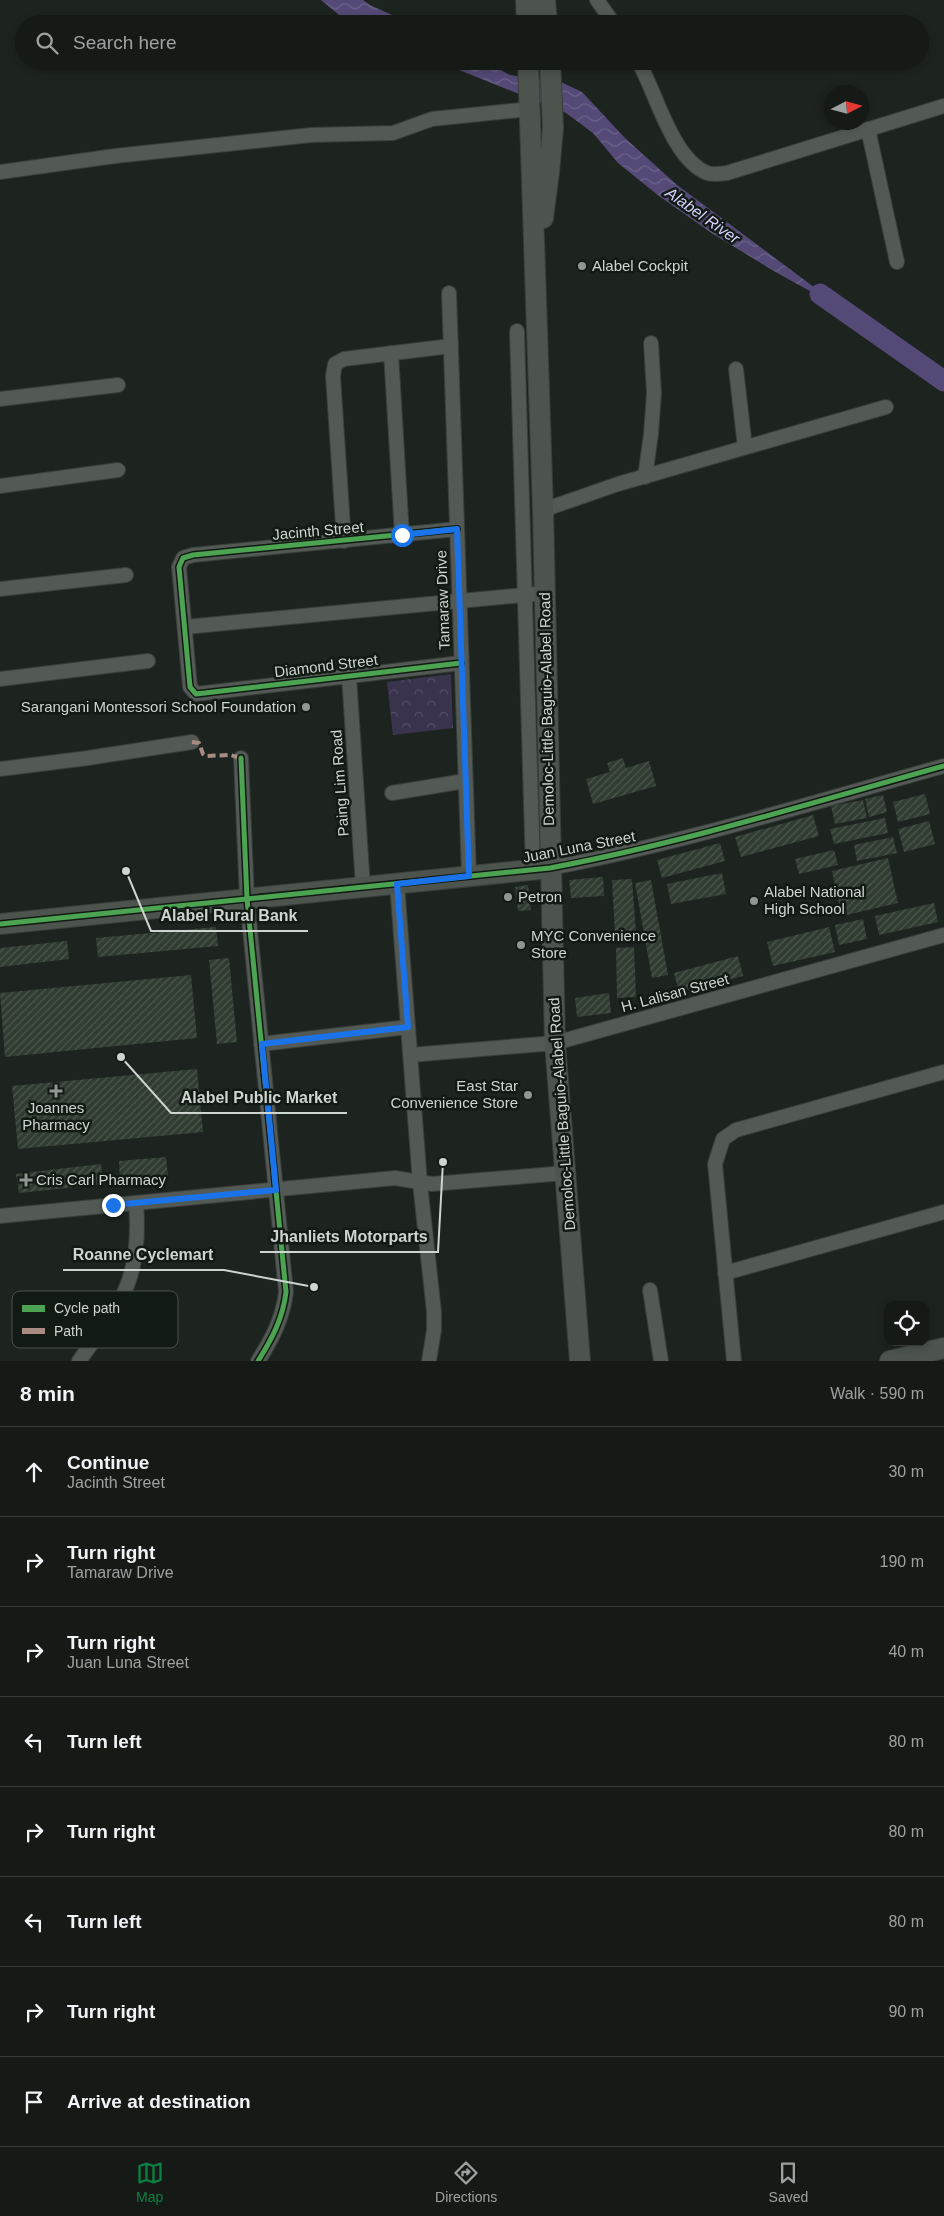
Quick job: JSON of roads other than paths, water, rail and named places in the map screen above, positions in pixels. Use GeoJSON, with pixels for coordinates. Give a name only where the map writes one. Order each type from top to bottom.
{"type":"FeatureCollection","features":[{"type":"Feature","properties":{"kind":"main road"},"geometry":{"type":"LineString","coordinates":[[526,0],[527,15]]}},
{"type":"Feature","properties":{"kind":"main road"},"geometry":{"type":"LineString","coordinates":[[546,0],[547,15]]}},
{"type":"Feature","properties":{"kind":"main road","name":"Demoloc-Little Baguio-Alabel Road"},"geometry":{"type":"LineString","coordinates":[[528,70],[545,593],[541,869],[580,1361]]}},
{"type":"Feature","properties":{"kind":"main road","name":"Demoloc-Little Baguio-Alabel Road"},"geometry":{"type":"LineString","coordinates":[[535,266],[549,172],[552,117],[550,70]]}},
{"type":"Feature","properties":{"kind":"main road","name":"Juan Luna Street"},"geometry":{"type":"LineString","coordinates":[[0,924],[541,869]]}},
{"type":"Feature","properties":{"kind":"main road"},"geometry":{"type":"LineString","coordinates":[[890,1361],[944,1348]]}},
{"type":"Feature","properties":{"kind":"street"},"geometry":{"type":"LineString","coordinates":[[597,0],[608,15]]}},
{"type":"Feature","properties":{"kind":"street"},"geometry":{"type":"LineString","coordinates":[[642,70],[679,147],[699,168],[708,174],[727,173],[868,130],[897,262]]}},
{"type":"Feature","properties":{"kind":"street"},"geometry":{"type":"LineString","coordinates":[[0,172],[114,156],[311,135],[393,134],[432,119],[530,106]]}},
{"type":"Feature","properties":{"kind":"street"},"geometry":{"type":"LineString","coordinates":[[869,130],[944,106]]}},
{"type":"Feature","properties":{"kind":"street","name":"Tamaraw Drive"},"geometry":{"type":"LineString","coordinates":[[449,294],[469,876]]}},
{"type":"Feature","properties":{"kind":"street"},"geometry":{"type":"LineString","coordinates":[[518,331],[524,595],[541,869]]}},
{"type":"Feature","properties":{"kind":"street"},"geometry":{"type":"LineString","coordinates":[[645,477],[654,393],[651,343]]}},
{"type":"Feature","properties":{"kind":"street"},"geometry":{"type":"LineString","coordinates":[[344,541],[333,368],[335,364],[344,359],[451,346]]}},
{"type":"Feature","properties":{"kind":"street"},"geometry":{"type":"LineString","coordinates":[[391,353],[402,535]]}},
{"type":"Feature","properties":{"kind":"street"},"geometry":{"type":"LineString","coordinates":[[736,369],[745,447]]}},
{"type":"Feature","properties":{"kind":"street"},"geometry":{"type":"LineString","coordinates":[[0,398],[118,385]]}},
{"type":"Feature","properties":{"kind":"street"},"geometry":{"type":"LineString","coordinates":[[543,510],[586,494],[886,406]]}},
{"type":"Feature","properties":{"kind":"street"},"geometry":{"type":"LineString","coordinates":[[0,486],[118,470]]}},
{"type":"Feature","properties":{"kind":"street","name":"Jacinth Street"},"geometry":{"type":"LineString","coordinates":[[185,627],[179,566],[183,558],[192,555],[457,529]]}},
{"type":"Feature","properties":{"kind":"street"},"geometry":{"type":"LineString","coordinates":[[0,589],[126,575]]}},
{"type":"Feature","properties":{"kind":"street"},"geometry":{"type":"LineString","coordinates":[[185,627],[545,593]]}},
{"type":"Feature","properties":{"kind":"street","name":"Diamond Street"},"geometry":{"type":"LineString","coordinates":[[185,627],[190,687],[194,693],[200,694],[461,663]]}},
{"type":"Feature","properties":{"kind":"street"},"geometry":{"type":"LineString","coordinates":[[0,679],[148,661]]}},
{"type":"Feature","properties":{"kind":"street","name":"Paing Lim Road"},"geometry":{"type":"LineString","coordinates":[[349,676],[363,887]]}},
{"type":"Feature","properties":{"kind":"street"},"geometry":{"type":"LineString","coordinates":[[0,769],[192,742]]}},
{"type":"Feature","properties":{"kind":"street"},"geometry":{"type":"LineString","coordinates":[[241,758],[247,899],[286,1292],[284,1309],[278,1326],[258,1361]]}},
{"type":"Feature","properties":{"kind":"street","name":"Juan Luna Street"},"geometry":{"type":"LineString","coordinates":[[541,869],[606,856],[724,827],[944,766]]}},
{"type":"Feature","properties":{"kind":"street"},"geometry":{"type":"LineString","coordinates":[[392,792],[465,781]]}},
{"type":"Feature","properties":{"kind":"street"},"geometry":{"type":"LineString","coordinates":[[397,884],[420,1183],[434,1312],[434,1330],[429,1361]]}},
{"type":"Feature","properties":{"kind":"street","name":"H. Lalisan Street"},"geometry":{"type":"LineString","coordinates":[[410,1055],[555,1043],[944,936]]}},
{"type":"Feature","properties":{"kind":"street"},"geometry":{"type":"LineString","coordinates":[[262,1044],[408,1027]]}},
{"type":"Feature","properties":{"kind":"street"},"geometry":{"type":"LineString","coordinates":[[734,1361],[715,1164],[723,1139],[736,1130],[944,1072]]}},
{"type":"Feature","properties":{"kind":"street"},"geometry":{"type":"LineString","coordinates":[[0,1216],[394,1178],[420,1183],[439,1183],[565,1173]]}},
{"type":"Feature","properties":{"kind":"street"},"geometry":{"type":"LineString","coordinates":[[126,1291],[137,1250],[136,1203]]}},
{"type":"Feature","properties":{"kind":"street"},"geometry":{"type":"LineString","coordinates":[[725,1273],[944,1212]]}},
{"type":"Feature","properties":{"kind":"street"},"geometry":{"type":"LineString","coordinates":[[650,1290],[661,1361]]}},
{"type":"Feature","properties":{"kind":"street"},"geometry":{"type":"LineString","coordinates":[[79,1361],[89,1348]]}},
{"type":"Feature","properties":{"kind":"water"},"geometry":{"type":"Polygon","coordinates":[[[321,0],[363,0],[392,15],[339,15],[321,0]]]}},
{"type":"Feature","properties":{"kind":"water"},"geometry":{"type":"Polygon","coordinates":[[[459,70],[501,70],[510,75],[563,83],[582,92],[625,138],[677,185],[846,311],[779,274],[713,234],[659,196],[618,163],[593,133],[566,113],[459,70]]]}},
{"type":"Feature","properties":{"kind":"waterway","name":"Alabel River"},"geometry":{"type":"LineString","coordinates":[[820,294],[944,381]]}},
{"type":"Feature","properties":{"kind":"place","name":"Alabel Cockpit"},"geometry":{"type":"Point","coordinates":[582,266]}},
{"type":"Feature","properties":{"kind":"place","name":"Sarangani Montessori School Foundation"},"geometry":{"type":"Point","coordinates":[306,707]}},
{"type":"Feature","properties":{"kind":"place","name":"Alabel Rural Bank"},"geometry":{"type":"Point","coordinates":[126,871]}},
{"type":"Feature","properties":{"kind":"place","name":"Petron"},"geometry":{"type":"Point","coordinates":[508,897]}},
{"type":"Feature","properties":{"kind":"place","name":"Alabel National High School"},"geometry":{"type":"Point","coordinates":[754,901]}},
{"type":"Feature","properties":{"kind":"place","name":"MYC Convenience Store"},"geometry":{"type":"Point","coordinates":[521,945]}},
{"type":"Feature","properties":{"kind":"place","name":"Alabel Public Market"},"geometry":{"type":"Point","coordinates":[121,1057]}},
{"type":"Feature","properties":{"kind":"place","name":"Joannes Pharmacy"},"geometry":{"type":"Point","coordinates":[56,1091]}},
{"type":"Feature","properties":{"kind":"place","name":"East Star Convenience Store"},"geometry":{"type":"Point","coordinates":[528,1095]}},
{"type":"Feature","properties":{"kind":"place","name":"Jhanliets Motorparts"},"geometry":{"type":"Point","coordinates":[443,1162]}},
{"type":"Feature","properties":{"kind":"place","name":"Cris Carl Pharmacy"},"geometry":{"type":"Point","coordinates":[26,1180]}},
{"type":"Feature","properties":{"kind":"place","name":"Roanne Cyclemart"},"geometry":{"type":"Point","coordinates":[314,1287]}}]}
